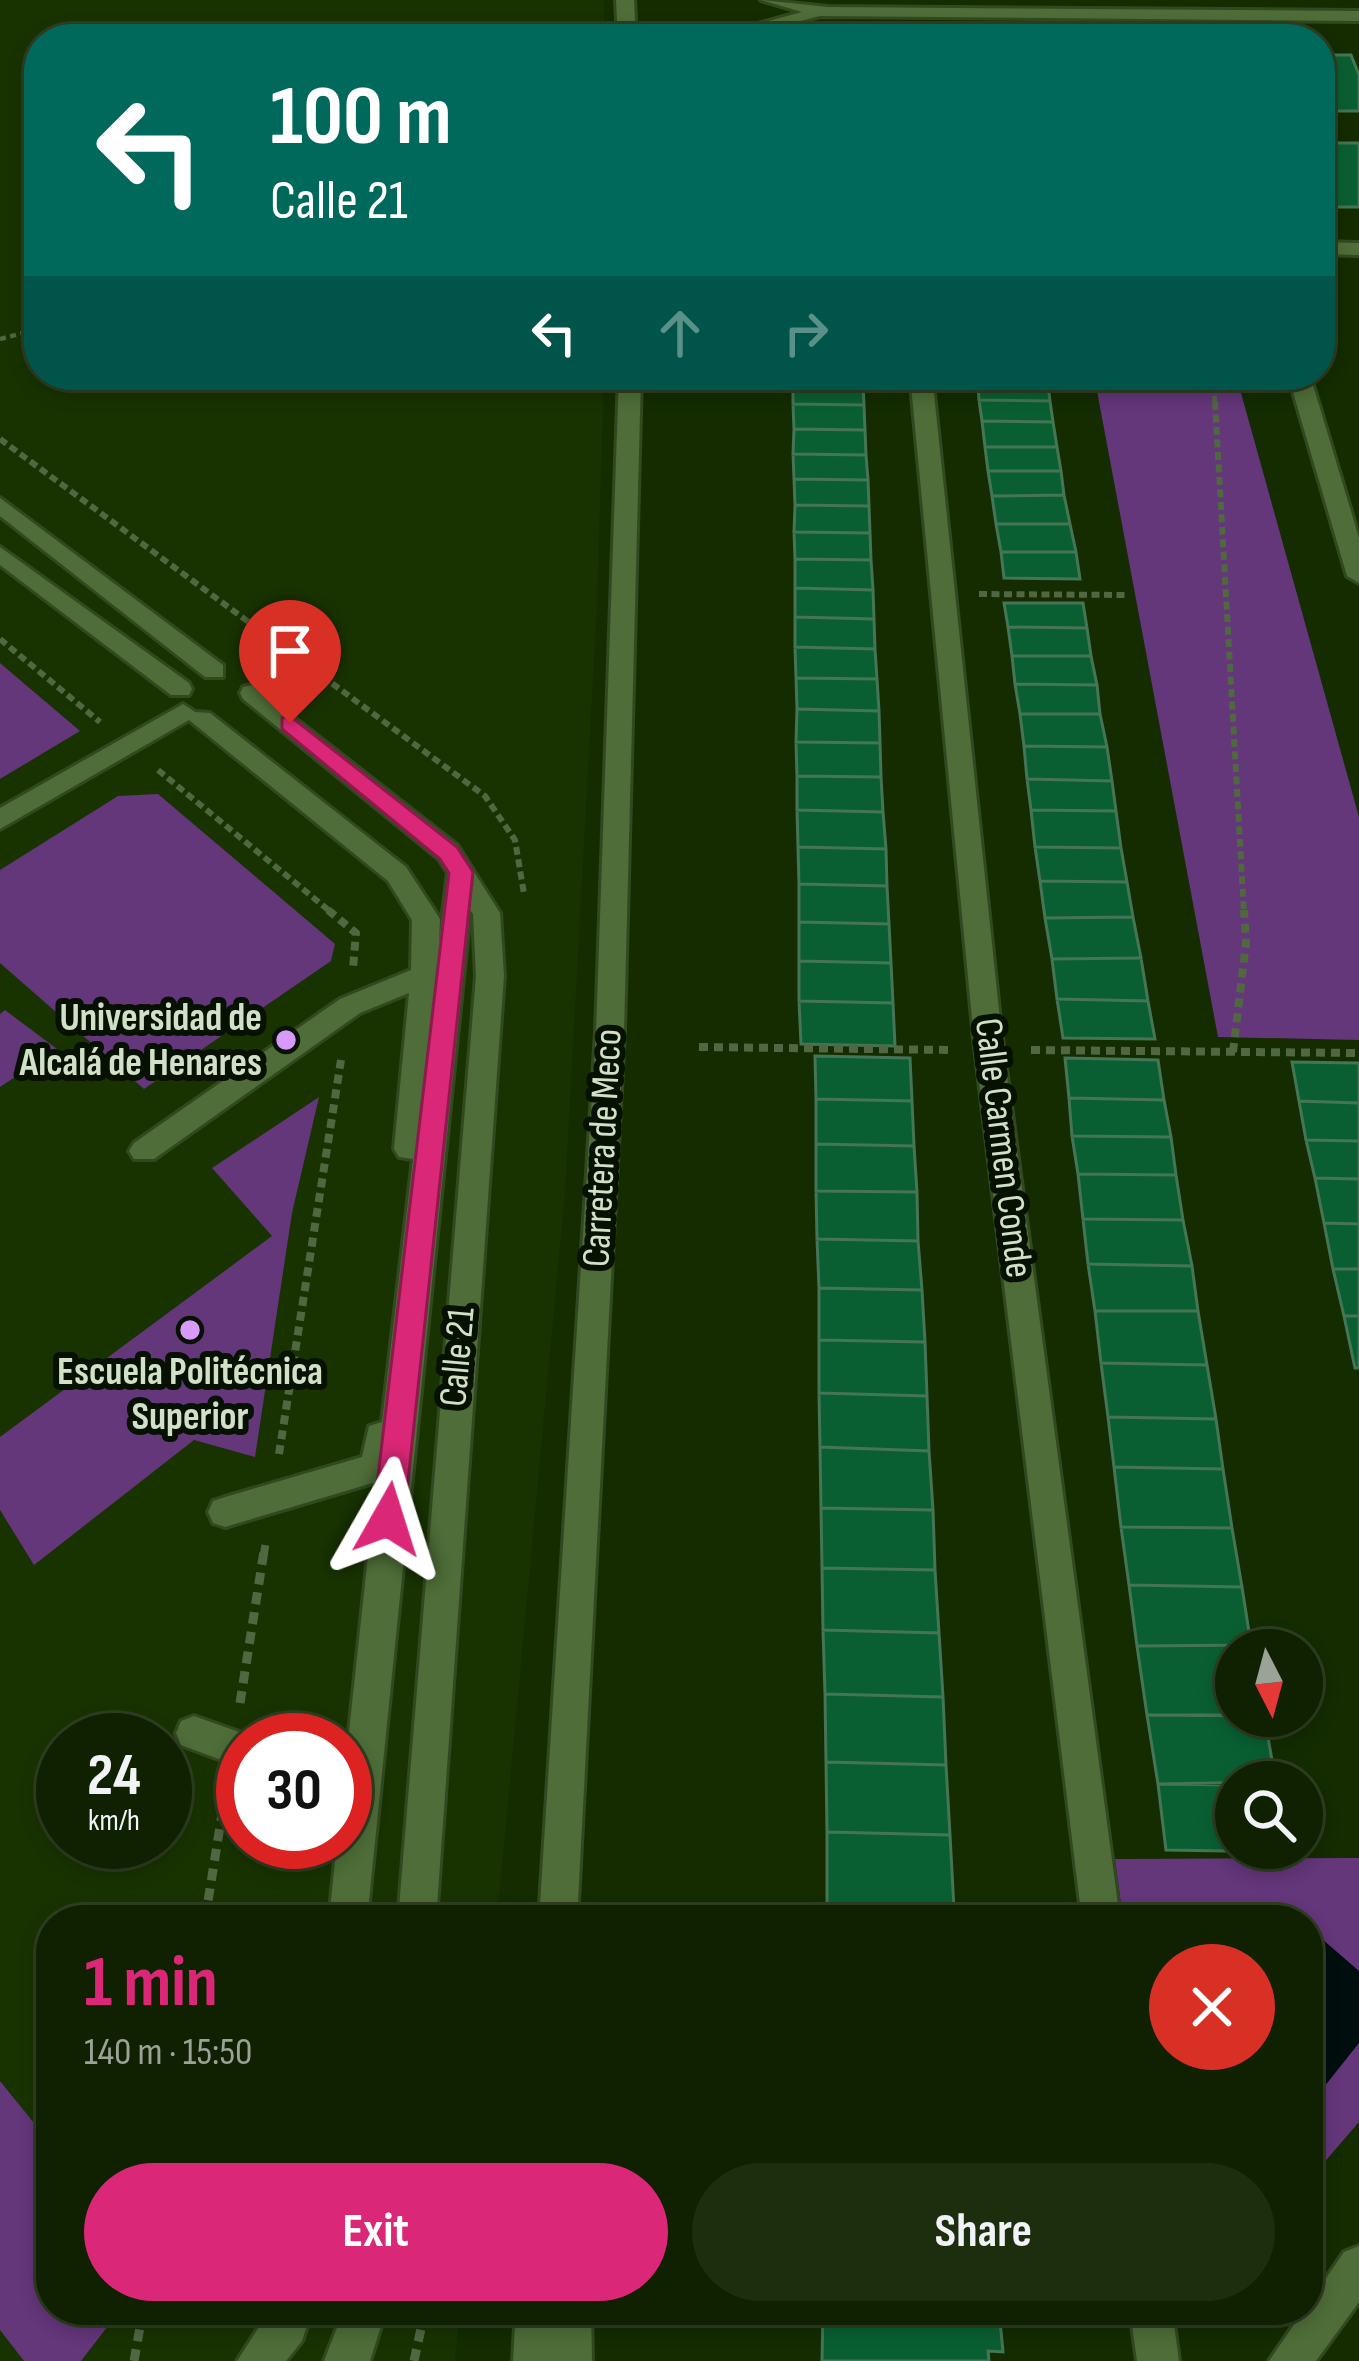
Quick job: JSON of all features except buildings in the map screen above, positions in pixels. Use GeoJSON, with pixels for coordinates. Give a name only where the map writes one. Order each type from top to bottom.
{"type":"FeatureCollection","features":[{"type":"Feature","properties":{"kind":"street"},"geometry":{"type":"LineString","coordinates":[[770,0],[828,11],[1189,8],[1359,16]]}},
{"type":"Feature","properties":{"kind":"street"},"geometry":{"type":"LineString","coordinates":[[784,24],[828,11]]}},
{"type":"Feature","properties":{"kind":"street","name":"Carretera de Meco"},"geometry":{"type":"LineString","coordinates":[[562,1905],[610,1032],[630,390]]}},
{"type":"Feature","properties":{"kind":"street","name":"Calle Carmen Conde"},"geometry":{"type":"LineString","coordinates":[[923,390],[988,1040],[1099,1905]]}},
{"type":"Feature","properties":{"kind":"street"},"geometry":{"type":"LineString","coordinates":[[1303,390],[1359,576]]}},
{"type":"Feature","properties":{"kind":"street"},"geometry":{"type":"LineString","coordinates":[[0,506],[214,671]]}},
{"type":"Feature","properties":{"kind":"street","name":"Calle 21"},"geometry":{"type":"LineString","coordinates":[[0,554],[397,874],[426,919],[425,976],[378,1467],[225,1512]]}},
{"type":"Feature","properties":{"kind":"street"},"geometry":{"type":"LineString","coordinates":[[188,707],[188,680],[214,671]]}},
{"type":"Feature","properties":{"kind":"street","name":"Calle 21"},"geometry":{"type":"LineString","coordinates":[[214,671],[247,681],[252,693],[448,853],[486,913],[490,976],[418,1905]]}},
{"type":"Feature","properties":{"kind":"street"},"geometry":{"type":"LineString","coordinates":[[0,820],[188,707],[235,713],[252,693]]}},
{"type":"Feature","properties":{"kind":"street","name":"Calle 21"},"geometry":{"type":"LineString","coordinates":[[347,1905],[461,872]]}},
{"type":"Feature","properties":{"kind":"street"},"geometry":{"type":"LineString","coordinates":[[144,1151],[350,1006],[425,976]]}},
{"type":"Feature","properties":{"kind":"street"},"geometry":{"type":"LineString","coordinates":[[194,1733],[216,1741]]}},
{"type":"Feature","properties":{"kind":"street"},"geometry":{"type":"LineString","coordinates":[[340,1869],[344,1905]]}},
{"type":"Feature","properties":{"kind":"street"},"geometry":{"type":"LineString","coordinates":[[1323,2317],[1359,2267]]}},
{"type":"Feature","properties":{"kind":"street"},"geometry":{"type":"LineString","coordinates":[[258,2361],[287,2325]]}},
{"type":"Feature","properties":{"kind":"street"},"geometry":{"type":"LineString","coordinates":[[345,2361],[362,2325]]}},
{"type":"Feature","properties":{"kind":"street"},"geometry":{"type":"LineString","coordinates":[[534,2361],[535,2325]]}},
{"type":"Feature","properties":{"kind":"street"},"geometry":{"type":"LineString","coordinates":[[570,2325],[571,2361]]}},
{"type":"Feature","properties":{"kind":"street"},"geometry":{"type":"LineString","coordinates":[[1153,2325],[1158,2361]]}},
{"type":"Feature","properties":{"kind":"street"},"geometry":{"type":"LineString","coordinates":[[1291,2361],[1317,2325]]}},
{"type":"Feature","properties":{"kind":"path"},"geometry":{"type":"LineString","coordinates":[[1214,390],[1246,943],[1233,1052]]}},
{"type":"Feature","properties":{"kind":"path"},"geometry":{"type":"LineString","coordinates":[[943,594],[1128,595]]}},
{"type":"Feature","properties":{"kind":"path"},"geometry":{"type":"LineString","coordinates":[[0,639],[356,933],[350,1006],[243,1713]]}},
{"type":"Feature","properties":{"kind":"path"},"geometry":{"type":"LineString","coordinates":[[208,1905],[216,1863]]}},
{"type":"Feature","properties":{"kind":"path"},"geometry":{"type":"LineString","coordinates":[[134,2361],[140,2325]]}},
{"type":"Feature","properties":{"kind":"path"},"geometry":{"type":"LineString","coordinates":[[414,2361],[422,2325]]}},
{"type":"Feature","properties":{"kind":"shaded area","name":"Universidad de Alcalá de Henares"},"geometry":{"type":"Polygon","coordinates":[[[0,0],[604,0],[604,24],[24,24],[24,390],[604,390],[597,605],[565,1193],[498,1905],[36,1905],[36,2325],[459,2325],[455,2361],[0,2361],[0,0]]]}},
{"type":"Feature","properties":{"kind":"shaded area"},"geometry":{"type":"Polygon","coordinates":[[[1097,390],[1240,390],[1359,817],[1359,1040],[1218,1037],[1097,390]]]}},
{"type":"Feature","properties":{"kind":"shaded area"},"geometry":{"type":"Polygon","coordinates":[[[0,663],[80,731],[0,779],[0,663]]]}},
{"type":"Feature","properties":{"kind":"shaded area"},"geometry":{"type":"Polygon","coordinates":[[[158,794],[335,944],[331,961],[144,1089],[0,963],[0,870],[118,796],[158,794]]]}},
{"type":"Feature","properties":{"kind":"shaded area"},"geometry":{"type":"Polygon","coordinates":[[[5,1010],[57,1049],[0,1087],[0,1014],[5,1010]]]}},
{"type":"Feature","properties":{"kind":"shaded area"},"geometry":{"type":"Polygon","coordinates":[[[319,1097],[292,1213],[255,1457],[194,1440],[34,1565],[0,1510],[0,1437],[272,1236],[212,1168],[319,1097]]]}},
{"type":"Feature","properties":{"kind":"shaded area"},"geometry":{"type":"Polygon","coordinates":[[[1323,1858],[1359,1858],[1359,2122],[1323,2164],[1323,1905],[1121,1905],[1115,1859],[1215,1859],[1215,1869],[1323,1869],[1323,1858]]]}},
{"type":"Feature","properties":{"kind":"shaded area"},"geometry":{"type":"Polygon","coordinates":[[[1323,1940],[1359,1971],[1359,2043],[1323,2088],[1323,1940]]]}},
{"type":"Feature","properties":{"kind":"shaded area"},"geometry":{"type":"Polygon","coordinates":[[[0,2081],[36,2125],[36,2325],[109,2325],[81,2361],[24,2361],[0,2330],[0,2081]]]}},
{"type":"Feature","properties":{"kind":"place","name":"Universidad de Alcalá de Henares"},"geometry":{"type":"Point","coordinates":[286,1040]}},
{"type":"Feature","properties":{"kind":"place","name":"Escuela Politécnica Superior"},"geometry":{"type":"Point","coordinates":[190,1330]}},
{"type":"Feature","properties":{"kind":"route"},"geometry":{"type":"LineString","coordinates":[[290,723],[384,797],[448,853],[461,872],[388,1519]]}}]}
